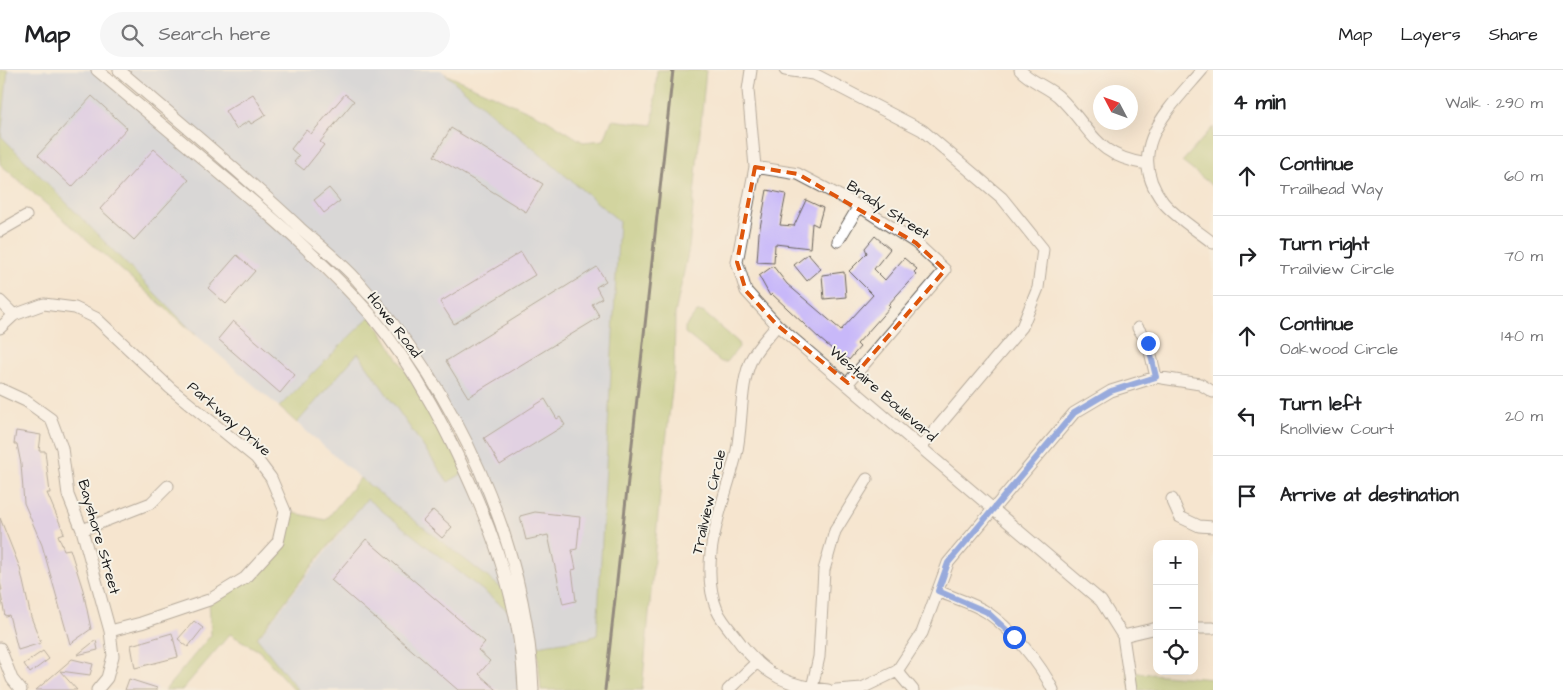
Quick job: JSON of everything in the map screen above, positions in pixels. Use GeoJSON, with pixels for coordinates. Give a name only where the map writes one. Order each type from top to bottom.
{"type":"FeatureCollection","features":[{"type":"Feature","properties":{"kind":"street","name":"Howe Road"},"geometry":{"type":"LineString","coordinates":[[97,70],[262,209],[322,264],[371,316],[401,355],[429,400],[462,463],[493,538],[514,616],[524,690]]}},
{"type":"Feature","properties":{"kind":"street","name":"Howe Road"},"geometry":{"type":"LineString","coordinates":[[118,70],[240,173],[356,279],[412,350],[457,424],[490,497],[513,566],[526,621],[533,690]]}},
{"type":"Feature","properties":{"kind":"street","name":"Westaire Boulevard"},"geometry":{"type":"LineString","coordinates":[[751,70],[748,90],[755,167],[737,262],[746,291],[777,325],[848,383],[1102,601],[1123,636],[1131,690]]}},
{"type":"Feature","properties":{"kind":"street"},"geometry":{"type":"LineString","coordinates":[[785,70],[814,74],[922,130],[1002,198],[1044,249],[1040,263],[1038,288],[1022,327],[921,447]]}},
{"type":"Feature","properties":{"kind":"street"},"geometry":{"type":"LineString","coordinates":[[1020,70],[1057,96],[1090,135],[1109,153],[1131,162],[1147,164]]}},
{"type":"Feature","properties":{"kind":"street"},"geometry":{"type":"LineString","coordinates":[[1202,70],[1160,120],[1150,141],[1147,164],[1152,184],[1164,203],[1213,243]]}},
{"type":"Feature","properties":{"kind":"street","name":"Brady Street"},"geometry":{"type":"LineString","coordinates":[[755,167],[798,174],[859,206],[916,243],[945,270],[848,383]]}},
{"type":"Feature","properties":{"kind":"street"},"geometry":{"type":"LineString","coordinates":[[838,241],[859,206]]}},
{"type":"Feature","properties":{"kind":"street"},"geometry":{"type":"LineString","coordinates":[[0,232],[26,216]]}},
{"type":"Feature","properties":{"kind":"street"},"geometry":{"type":"LineString","coordinates":[[0,301],[14,315]]}},
{"type":"Feature","properties":{"kind":"street","name":"Parkway Drive"},"geometry":{"type":"LineString","coordinates":[[0,328],[14,315],[44,304],[75,308],[96,318],[170,388],[256,458],[271,478],[285,511],[278,542],[245,578],[209,600],[141,623],[110,631]]}},
{"type":"Feature","properties":{"kind":"street","name":"Trailview Circle"},"geometry":{"type":"LineString","coordinates":[[777,325],[752,357],[747,371],[737,453],[710,561],[711,587],[717,612],[756,664],[778,678],[812,688],[828,690]]}},
{"type":"Feature","properties":{"kind":"street"},"geometry":{"type":"LineString","coordinates":[[1138,328],[1148,343],[1156,377]]}},
{"type":"Feature","properties":{"kind":"street"},"geometry":{"type":"LineString","coordinates":[[836,690],[862,688],[897,671],[922,633],[948,563],[1074,413],[1111,391],[1156,377],[1200,384],[1213,392]]}},
{"type":"Feature","properties":{"kind":"street","name":"Bayshore Street"},"geometry":{"type":"LineString","coordinates":[[0,388],[26,401],[51,419],[62,448],[68,495],[82,530],[110,631],[113,656],[107,678],[97,690]]}},
{"type":"Feature","properties":{"kind":"street"},"geometry":{"type":"LineString","coordinates":[[812,688],[819,658],[824,570],[836,531],[867,479]]}},
{"type":"Feature","properties":{"kind":"street"},"geometry":{"type":"LineString","coordinates":[[82,530],[151,503],[168,486]]}},
{"type":"Feature","properties":{"kind":"street"},"geometry":{"type":"LineString","coordinates":[[1172,499],[1180,517],[1199,526],[1213,527]]}},
{"type":"Feature","properties":{"kind":"street"},"geometry":{"type":"LineString","coordinates":[[938,591],[987,612],[1014,637],[1045,673],[1054,690]]}},
{"type":"Feature","properties":{"kind":"street"},"geometry":{"type":"LineString","coordinates":[[1198,628],[1213,628]]}},
{"type":"Feature","properties":{"kind":"street"},"geometry":{"type":"LineString","coordinates":[[1123,636],[1153,629]]}},
{"type":"Feature","properties":{"kind":"street"},"geometry":{"type":"LineString","coordinates":[[1,655],[12,679],[21,690]]}},
{"type":"Feature","properties":{"kind":"street"},"geometry":{"type":"LineString","coordinates":[[728,690],[756,664]]}},
{"type":"Feature","properties":{"kind":"street"},"geometry":{"type":"LineString","coordinates":[[897,671],[913,690]]}},
{"type":"Feature","properties":{"kind":"highlighted area"},"geometry":{"type":"Polygon","coordinates":[[[755,167],[798,174],[916,243],[945,270],[848,383],[777,325],[746,291],[737,262],[755,167]]]}},
{"type":"Feature","properties":{"kind":"shaded area"},"geometry":{"type":"Polygon","coordinates":[[[8,70],[97,70],[262,209],[371,315],[279,407],[196,335],[1,136],[8,70]]]}},
{"type":"Feature","properties":{"kind":"shaded area"},"geometry":{"type":"Polygon","coordinates":[[[119,70],[441,70],[619,221],[597,635],[589,638],[530,647],[513,566],[457,424],[356,279],[119,70]]]}},
{"type":"Feature","properties":{"kind":"shaded area"},"geometry":{"type":"Polygon","coordinates":[[[358,352],[448,482],[467,471],[508,593],[360,478],[297,423],[358,352]]]}},
{"type":"Feature","properties":{"kind":"shaded area"},"geometry":{"type":"Polygon","coordinates":[[[367,499],[515,616],[524,690],[298,690],[257,639],[367,499]]]}},
{"type":"Feature","properties":{"kind":"green space"},"geometry":{"type":"Polygon","coordinates":[[[0,70],[8,70],[1,136],[196,335],[0,164],[0,70]]]}},
{"type":"Feature","properties":{"kind":"green space"},"geometry":{"type":"Polygon","coordinates":[[[657,70],[706,70],[689,248],[675,314],[674,373],[660,494],[642,690],[541,690],[537,646],[589,638],[597,635],[619,221],[445,74],[546,119],[583,142],[604,140],[612,120],[653,125],[657,70]]]}},
{"type":"Feature","properties":{"kind":"green space"},"geometry":{"type":"Polygon","coordinates":[[[1213,127],[1213,186],[1182,162],[1213,127]]]}},
{"type":"Feature","properties":{"kind":"green space"},"geometry":{"type":"Polygon","coordinates":[[[697,312],[703,312],[738,342],[739,347],[727,362],[721,362],[685,333],[685,327],[697,312]]]}},
{"type":"Feature","properties":{"kind":"green space"},"geometry":{"type":"Polygon","coordinates":[[[371,315],[467,471],[448,482],[358,353],[297,423],[279,407],[371,315]]]}},
{"type":"Feature","properties":{"kind":"green space"},"geometry":{"type":"Polygon","coordinates":[[[360,478],[508,593],[515,616],[367,499],[257,638],[298,690],[294,690],[259,651],[230,634],[182,690],[165,690],[211,635],[209,600],[245,578],[278,542],[285,511],[326,520],[360,478]]]}},
{"type":"Feature","properties":{"kind":"green space"},"geometry":{"type":"Polygon","coordinates":[[[1127,672],[1213,679],[1213,690],[1131,690],[1127,672]]]}},
{"type":"Feature","properties":{"kind":"building"},"geometry":{"type":"Polygon","coordinates":[[[253,94],[266,115],[251,124],[249,121],[236,129],[225,111],[253,94]]]}},
{"type":"Feature","properties":{"kind":"building"},"geometry":{"type":"Polygon","coordinates":[[[345,94],[354,101],[320,142],[324,145],[304,170],[294,162],[299,156],[291,149],[306,130],[311,134],[345,94]]]}},
{"type":"Feature","properties":{"kind":"building"},"geometry":{"type":"Polygon","coordinates":[[[92,96],[127,128],[72,187],[38,155],[92,96]]]}},
{"type":"Feature","properties":{"kind":"building"},"geometry":{"type":"Polygon","coordinates":[[[451,128],[543,184],[526,212],[434,156],[451,128]]]}},
{"type":"Feature","properties":{"kind":"building"},"geometry":{"type":"Polygon","coordinates":[[[154,149],[189,180],[134,240],[100,209],[154,149]]]}},
{"type":"Feature","properties":{"kind":"building"},"geometry":{"type":"Polygon","coordinates":[[[329,188],[340,201],[324,213],[314,200],[329,188]]]}},
{"type":"Feature","properties":{"kind":"building"},"geometry":{"type":"Polygon","coordinates":[[[767,190],[786,194],[780,225],[794,226],[806,200],[823,208],[818,226],[812,223],[810,248],[775,244],[774,263],[757,262],[759,233],[767,190]]]}},
{"type":"Feature","properties":{"kind":"building"},"geometry":{"type":"Polygon","coordinates":[[[875,236],[890,249],[874,269],[885,280],[904,258],[917,269],[914,272],[916,274],[857,344],[860,347],[849,360],[845,357],[844,359],[772,294],[770,296],[759,276],[773,266],[787,284],[841,330],[873,295],[849,271],[867,253],[865,248],[875,236]]]}},
{"type":"Feature","properties":{"kind":"building"},"geometry":{"type":"Polygon","coordinates":[[[521,252],[535,275],[454,324],[440,302],[521,252]]]}},
{"type":"Feature","properties":{"kind":"building"},"geometry":{"type":"Polygon","coordinates":[[[808,254],[821,269],[807,281],[794,265],[808,254]]]}},
{"type":"Feature","properties":{"kind":"building"},"geometry":{"type":"Polygon","coordinates":[[[237,255],[255,271],[226,304],[208,288],[237,255]]]}},
{"type":"Feature","properties":{"kind":"building"},"geometry":{"type":"Polygon","coordinates":[[[597,267],[606,281],[596,287],[602,298],[592,304],[600,317],[468,397],[446,361],[597,267]]]}},
{"type":"Feature","properties":{"kind":"building"},"geometry":{"type":"Polygon","coordinates":[[[844,272],[846,297],[824,299],[822,275],[844,272]]]}},
{"type":"Feature","properties":{"kind":"building"},"geometry":{"type":"Polygon","coordinates":[[[233,321],[295,375],[280,393],[218,339],[233,321]]]}},
{"type":"Feature","properties":{"kind":"building"},"geometry":{"type":"Polygon","coordinates":[[[545,399],[557,419],[560,417],[565,425],[500,465],[484,438],[545,399]]]}},
{"type":"Feature","properties":{"kind":"building"},"geometry":{"type":"Polygon","coordinates":[[[16,431],[41,435],[39,451],[45,451],[50,493],[47,493],[64,533],[58,535],[64,550],[70,549],[83,590],[91,629],[70,644],[42,545],[24,503],[21,464],[17,444],[14,444],[16,431]]]}},
{"type":"Feature","properties":{"kind":"building"},"geometry":{"type":"Polygon","coordinates":[[[433,510],[452,527],[442,538],[423,521],[433,510]]]}},
{"type":"Feature","properties":{"kind":"building"},"geometry":{"type":"Polygon","coordinates":[[[535,512],[580,517],[577,549],[572,550],[576,569],[572,570],[576,601],[563,604],[548,535],[526,540],[520,516],[535,512]]]}},
{"type":"Feature","properties":{"kind":"building"},"geometry":{"type":"Polygon","coordinates":[[[0,518],[20,568],[31,617],[41,643],[18,650],[9,615],[5,616],[0,590],[2,590],[0,582],[0,518]]]}},
{"type":"Feature","properties":{"kind":"building"},"geometry":{"type":"Polygon","coordinates":[[[366,539],[485,642],[478,650],[490,661],[479,674],[497,690],[458,690],[331,580],[366,539]]]}},
{"type":"Feature","properties":{"kind":"building"},"geometry":{"type":"Polygon","coordinates":[[[194,621],[203,628],[188,647],[178,639],[194,621]]]}},
{"type":"Feature","properties":{"kind":"building"},"geometry":{"type":"Polygon","coordinates":[[[172,633],[178,657],[135,668],[131,645],[172,633]]]}},
{"type":"Feature","properties":{"kind":"building"},"geometry":{"type":"Polygon","coordinates":[[[96,640],[98,650],[77,655],[96,640]]]}},
{"type":"Feature","properties":{"kind":"building"},"geometry":{"type":"Polygon","coordinates":[[[43,651],[49,659],[30,673],[24,664],[43,651]]]}},
{"type":"Feature","properties":{"kind":"building"},"geometry":{"type":"Polygon","coordinates":[[[72,659],[93,664],[90,675],[60,671],[77,690],[36,690],[72,659]]]}},
{"type":"Feature","properties":{"kind":"building"},"geometry":{"type":"Polygon","coordinates":[[[129,679],[157,688],[157,690],[125,690],[129,679]]]}},
{"type":"Feature","properties":{"kind":"railway"},"geometry":{"type":"LineString","coordinates":[[605,690],[673,70]]}},
{"type":"Feature","properties":{"kind":"route"},"geometry":{"type":"LineString","coordinates":[[1014,637],[987,612],[938,591],[948,563],[1074,413],[1111,391],[1156,377],[1148,343]]}}]}
